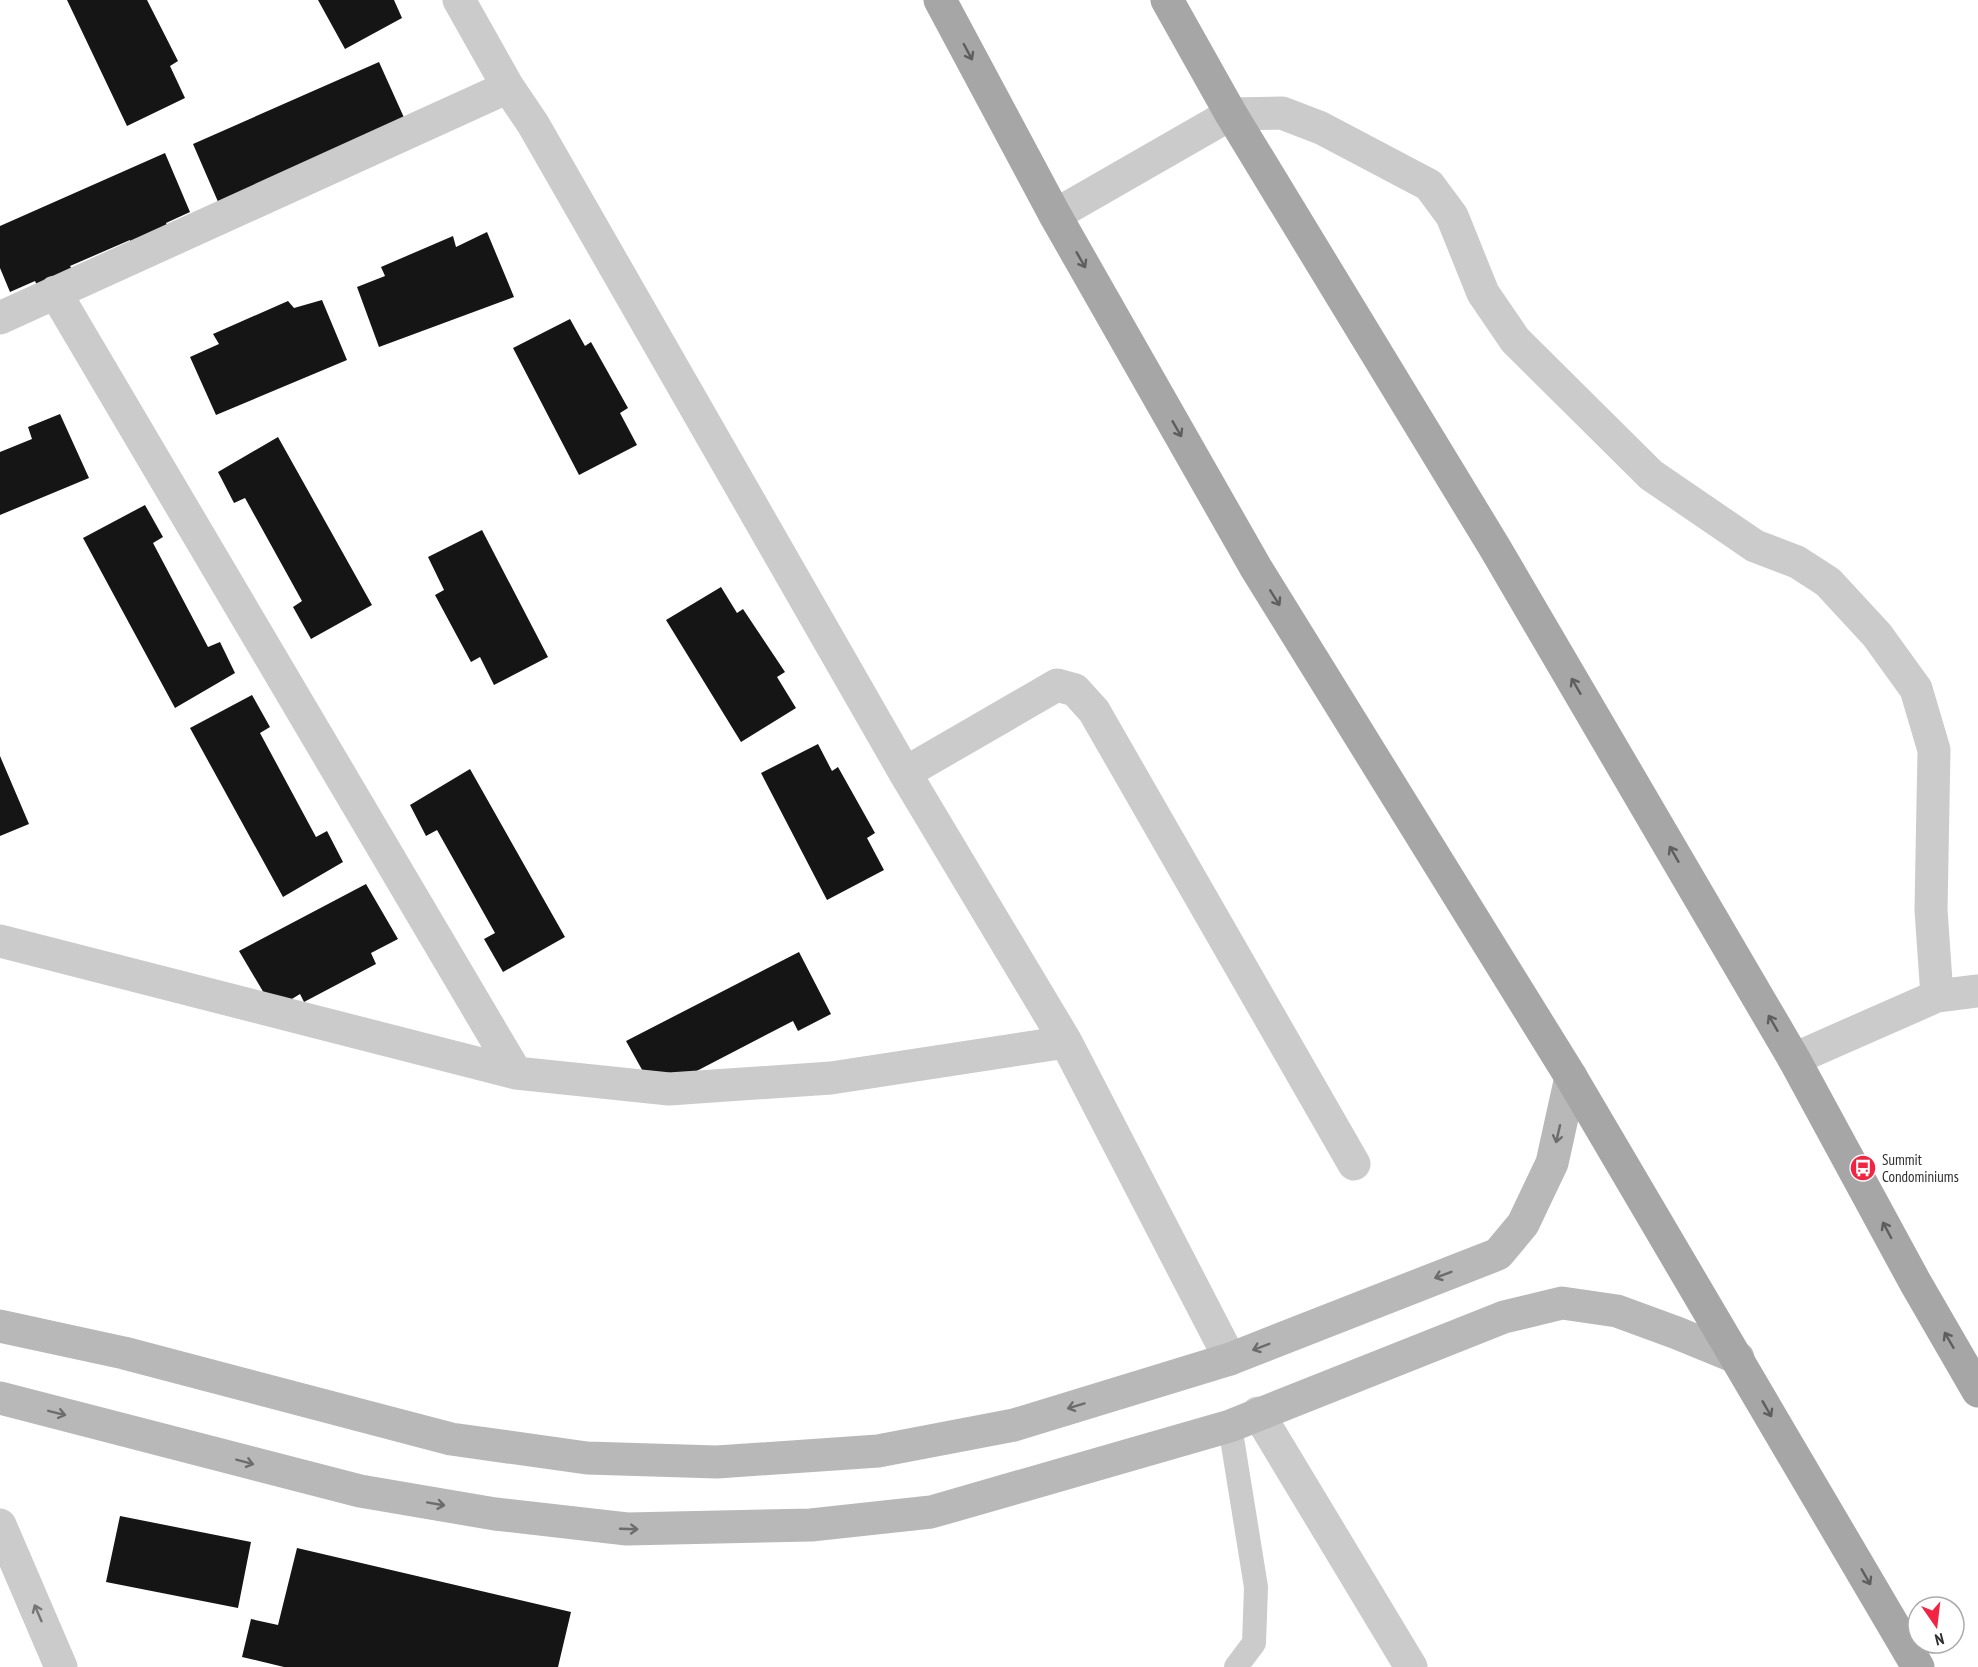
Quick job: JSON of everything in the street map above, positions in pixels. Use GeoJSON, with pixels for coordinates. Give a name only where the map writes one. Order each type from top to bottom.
{"type":"FeatureCollection","features":[{"type":"Feature","properties":{"kind":"main road"},"geometry":{"type":"LineString","coordinates":[[940,0],[1055,215],[1256,568],[1571,1077],[1918,1667]]}},
{"type":"Feature","properties":{"kind":"main road"},"geometry":{"type":"LineString","coordinates":[[1167,0],[1231,114],[1495,548],[1794,1059],[1915,1282],[1978,1391]]}},
{"type":"Feature","properties":{"kind":"main road"},"geometry":{"type":"LineString","coordinates":[[0,1326],[124,1353],[450,1439],[587,1458],[705,1462],[878,1451],[1014,1425],[1230,1359],[1498,1254],[1523,1224],[1552,1163],[1571,1077]]}},
{"type":"Feature","properties":{"kind":"main road"},"geometry":{"type":"LineString","coordinates":[[0,1398],[360,1491],[495,1514],[627,1529],[811,1525],[931,1512],[1244,1419],[1504,1317],[1562,1303],[1617,1311],[1738,1358]]}},
{"type":"Feature","properties":{"kind":"street"},"geometry":{"type":"LineString","coordinates":[[459,0],[508,87],[533,124],[905,773],[1066,1042],[1230,1359]]}},
{"type":"Feature","properties":{"kind":"street"},"geometry":{"type":"LineString","coordinates":[[0,318],[508,87]]}},
{"type":"Feature","properties":{"kind":"street"},"geometry":{"type":"LineString","coordinates":[[1055,215],[1231,114],[1282,113],[1321,128],[1429,185],[1452,216],[1482,293],[1515,340],[1651,475],[1755,546],[1797,562],[1828,582],[1877,635],[1916,689],[1934,750],[1931,910],[1937,996]]}},
{"type":"Feature","properties":{"kind":"street"},"geometry":{"type":"LineString","coordinates":[[55,292],[516,1073]]}},
{"type":"Feature","properties":{"kind":"street"},"geometry":{"type":"LineString","coordinates":[[905,773],[1057,685],[1075,690],[1094,711],[1354,1164]]}},
{"type":"Feature","properties":{"kind":"street"},"geometry":{"type":"LineString","coordinates":[[0,941],[516,1073],[669,1089],[831,1078],[1066,1042]]}},
{"type":"Feature","properties":{"kind":"street"},"geometry":{"type":"LineString","coordinates":[[1794,1059],[1937,996],[1978,991]]}},
{"type":"Feature","properties":{"kind":"street"},"geometry":{"type":"LineString","coordinates":[[1244,1419],[1412,1667]]}},
{"type":"Feature","properties":{"kind":"street"},"geometry":{"type":"LineString","coordinates":[[0,1526],[61,1667]]}},
{"type":"Feature","properties":{"kind":"lane"},"geometry":{"type":"LineString","coordinates":[[1236,1667],[1254,1642],[1256,1587],[1244,1419]]}},
{"type":"Feature","properties":{"kind":"building"},"geometry":{"type":"Polygon","coordinates":[[[67,0],[147,0],[178,61],[170,66],[185,98],[127,126],[67,0]]]}},
{"type":"Feature","properties":{"kind":"building"},"geometry":{"type":"Polygon","coordinates":[[[318,0],[394,0],[402,18],[345,49],[318,0]]]}},
{"type":"Feature","properties":{"kind":"building"},"geometry":{"type":"Polygon","coordinates":[[[379,62],[406,122],[219,204],[193,144],[379,62]]]}},
{"type":"Feature","properties":{"kind":"building"},"geometry":{"type":"Polygon","coordinates":[[[165,153],[190,212],[166,223],[168,228],[131,244],[130,240],[70,266],[73,271],[38,287],[35,281],[10,292],[0,268],[0,226],[165,153]]]}},
{"type":"Feature","properties":{"kind":"building"},"geometry":{"type":"Polygon","coordinates":[[[487,232],[514,297],[379,347],[357,287],[385,276],[381,267],[453,236],[456,247],[487,232]]]}},
{"type":"Feature","properties":{"kind":"building"},"geometry":{"type":"Polygon","coordinates":[[[322,300],[347,360],[216,415],[190,357],[219,344],[213,334],[288,301],[294,308],[322,300]]]}},
{"type":"Feature","properties":{"kind":"building"},"geometry":{"type":"Polygon","coordinates":[[[570,319],[585,346],[591,342],[628,408],[620,413],[637,445],[579,475],[513,348],[570,319]]]}},
{"type":"Feature","properties":{"kind":"building"},"geometry":{"type":"Polygon","coordinates":[[[60,414],[89,478],[0,515],[0,452],[32,439],[28,427],[60,414]]]}},
{"type":"Feature","properties":{"kind":"building"},"geometry":{"type":"Polygon","coordinates":[[[278,437],[372,605],[311,639],[293,607],[302,601],[245,498],[234,503],[218,472],[278,437]]]}},
{"type":"Feature","properties":{"kind":"building"},"geometry":{"type":"Polygon","coordinates":[[[145,505],[163,537],[153,543],[208,647],[220,642],[235,673],[175,708],[83,538],[145,505]]]}},
{"type":"Feature","properties":{"kind":"building"},"geometry":{"type":"Polygon","coordinates":[[[482,530],[548,657],[494,685],[480,657],[471,662],[435,595],[444,590],[428,557],[482,530]]]}},
{"type":"Feature","properties":{"kind":"building"},"geometry":{"type":"Polygon","coordinates":[[[721,587],[737,613],[743,609],[785,672],[777,677],[796,708],[741,742],[666,620],[721,587]]]}},
{"type":"Feature","properties":{"kind":"building"},"geometry":{"type":"Polygon","coordinates":[[[252,695],[270,727],[260,733],[316,837],[327,831],[343,862],[283,897],[190,728],[252,695]]]}},
{"type":"Feature","properties":{"kind":"building"},"geometry":{"type":"Polygon","coordinates":[[[818,744],[832,771],[838,767],[875,833],[867,838],[884,870],[827,900],[761,773],[818,744]]]}},
{"type":"Feature","properties":{"kind":"building"},"geometry":{"type":"Polygon","coordinates":[[[0,756],[29,824],[0,836],[0,756]]]}},
{"type":"Feature","properties":{"kind":"building"},"geometry":{"type":"Polygon","coordinates":[[[470,769],[565,937],[503,972],[484,939],[495,933],[437,830],[426,836],[410,805],[470,769]]]}},
{"type":"Feature","properties":{"kind":"building"},"geometry":{"type":"Polygon","coordinates":[[[366,884],[398,939],[371,953],[376,964],[304,1002],[300,994],[274,1010],[239,951],[366,884]]]}},
{"type":"Feature","properties":{"kind":"building"},"geometry":{"type":"Polygon","coordinates":[[[799,952],[831,1014],[798,1031],[793,1021],[687,1076],[660,1102],[626,1041],[799,952]]]}},
{"type":"Feature","properties":{"kind":"building"},"geometry":{"type":"Polygon","coordinates":[[[120,1516],[251,1542],[238,1608],[106,1582],[120,1516]]]}},
{"type":"Feature","properties":{"kind":"building"},"geometry":{"type":"Polygon","coordinates":[[[297,1548],[571,1612],[558,1667],[284,1667],[242,1657],[251,1619],[278,1625],[297,1548]]]}},
{"type":"Feature","properties":{"kind":"place","name":"Summit Condominiums"},"geometry":{"type":"Point","coordinates":[1863,1168]}}]}
